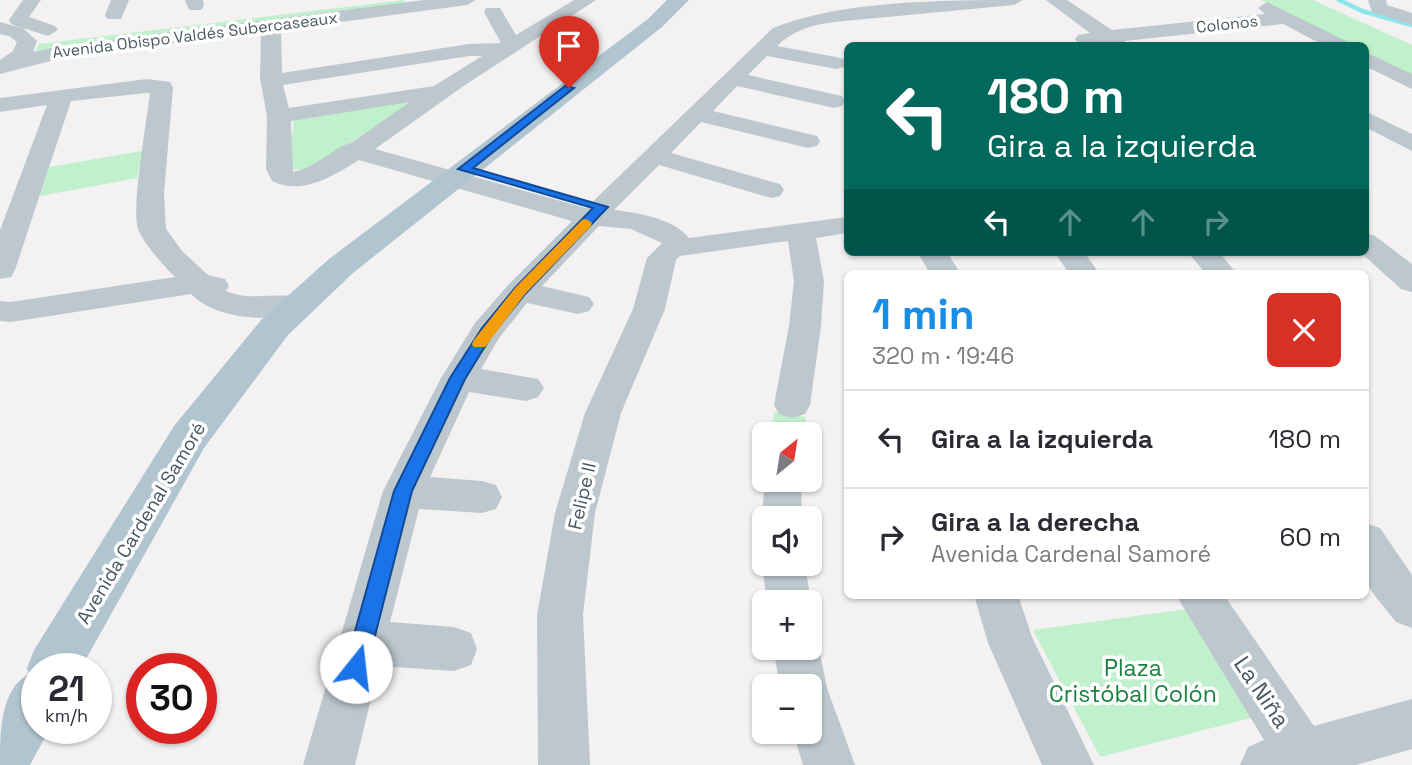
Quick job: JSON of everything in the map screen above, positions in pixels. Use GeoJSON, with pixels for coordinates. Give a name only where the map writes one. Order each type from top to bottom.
{"type":"FeatureCollection","features":[{"type":"Feature","properties":{"kind":"main road","name":"Avenida Cardenal Samoré"},"geometry":{"type":"LineString","coordinates":[[62,653],[189,437],[254,352],[296,305],[341,266],[680,1]]}},
{"type":"Feature","properties":{"kind":"main road"},"geometry":{"type":"LineString","coordinates":[[0,763],[21,726]]}},
{"type":"Feature","properties":{"kind":"street","name":"Avenida Obispo Valdés Subercaseaux"},"geometry":{"type":"LineString","coordinates":[[27,41],[382,0]]}},
{"type":"Feature","properties":{"kind":"street","name":"Avenida Obispo Valdés Subercaseaux"},"geometry":{"type":"LineString","coordinates":[[8,71],[62,52],[416,3],[467,0]]}},
{"type":"Feature","properties":{"kind":"street"},"geometry":{"type":"LineString","coordinates":[[1251,0],[1333,42]]}},
{"type":"Feature","properties":{"kind":"street"},"geometry":{"type":"LineString","coordinates":[[329,765],[403,491],[458,378],[487,331],[520,291],[604,214],[653,156],[780,32],[796,24],[897,5],[1036,3],[1102,42]]}},
{"type":"Feature","properties":{"kind":"street"},"geometry":{"type":"LineString","coordinates":[[509,47],[353,66],[276,80],[272,83],[279,116],[281,176],[299,186],[442,90],[509,47],[573,4]]}},
{"type":"Feature","properties":{"kind":"street"},"geometry":{"type":"LineString","coordinates":[[1378,4],[1412,19]]}},
{"type":"Feature","properties":{"kind":"street"},"geometry":{"type":"LineString","coordinates":[[8,71],[26,49],[27,41],[16,32],[12,11]]}},
{"type":"Feature","properties":{"kind":"street"},"geometry":{"type":"LineString","coordinates":[[12,11],[18,20],[48,30]]}},
{"type":"Feature","properties":{"kind":"street"},"geometry":{"type":"LineString","coordinates":[[493,12],[509,47]]}},
{"type":"Feature","properties":{"kind":"street","name":"Colonos"},"geometry":{"type":"LineString","coordinates":[[1102,42],[1206,26],[1286,18]]}},
{"type":"Feature","properties":{"kind":"street"},"geometry":{"type":"LineString","coordinates":[[271,24],[271,78],[276,80]]}},
{"type":"Feature","properties":{"kind":"street"},"geometry":{"type":"LineString","coordinates":[[796,24],[842,32]]}},
{"type":"Feature","properties":{"kind":"street"},"geometry":{"type":"LineString","coordinates":[[1206,26],[1233,41]]}},
{"type":"Feature","properties":{"kind":"street"},"geometry":{"type":"LineString","coordinates":[[425,35],[431,55]]}},
{"type":"Feature","properties":{"kind":"street"},"geometry":{"type":"LineString","coordinates":[[0,270],[66,95],[136,52],[192,44]]}},
{"type":"Feature","properties":{"kind":"street"},"geometry":{"type":"LineString","coordinates":[[350,44],[353,66]]}},
{"type":"Feature","properties":{"kind":"street"},"geometry":{"type":"LineString","coordinates":[[761,50],[836,63]]}},
{"type":"Feature","properties":{"kind":"street"},"geometry":{"type":"LineString","coordinates":[[1369,60],[1412,82]]}},
{"type":"Feature","properties":{"kind":"street"},"geometry":{"type":"LineString","coordinates":[[731,78],[834,101]]}},
{"type":"Feature","properties":{"kind":"street"},"geometry":{"type":"LineString","coordinates":[[0,105],[153,86],[163,89],[152,194],[152,229],[172,257],[211,296],[228,304],[246,306],[296,305]]}},
{"type":"Feature","properties":{"kind":"street"},"geometry":{"type":"LineString","coordinates":[[279,116],[442,90]]}},
{"type":"Feature","properties":{"kind":"street"},"geometry":{"type":"LineString","coordinates":[[696,114],[808,141]]}},
{"type":"Feature","properties":{"kind":"street"},"geometry":{"type":"LineString","coordinates":[[1369,120],[1412,144]]}},
{"type":"Feature","properties":{"kind":"street"},"geometry":{"type":"LineString","coordinates":[[359,146],[663,231],[676,240],[678,248],[844,225]]}},
{"type":"Feature","properties":{"kind":"street"},"geometry":{"type":"LineString","coordinates":[[653,156],[771,190]]}},
{"type":"Feature","properties":{"kind":"street"},"geometry":{"type":"LineString","coordinates":[[1369,220],[1409,268]]}},
{"type":"Feature","properties":{"kind":"street"},"geometry":{"type":"LineString","coordinates":[[792,405],[805,326],[809,281],[801,230]]}},
{"type":"Feature","properties":{"kind":"street"},"geometry":{"type":"LineString","coordinates":[[1369,244],[1409,268]]}},
{"type":"Feature","properties":{"kind":"street","name":"Felipe II"},"geometry":{"type":"LineString","coordinates":[[564,765],[560,615],[575,513],[603,413],[649,309],[662,258],[670,250],[678,248]]}},
{"type":"Feature","properties":{"kind":"street"},"geometry":{"type":"LineString","coordinates":[[1206,256],[1218,270]]}},
{"type":"Feature","properties":{"kind":"street"},"geometry":{"type":"LineString","coordinates":[[0,311],[11,312],[198,283]]}},
{"type":"Feature","properties":{"kind":"street"},"geometry":{"type":"LineString","coordinates":[[520,291],[578,304]]}},
{"type":"Feature","properties":{"kind":"street"},"geometry":{"type":"LineString","coordinates":[[458,378],[526,388]]}},
{"type":"Feature","properties":{"kind":"street"},"geometry":{"type":"LineString","coordinates":[[403,491],[482,497]]}},
{"type":"Feature","properties":{"kind":"street"},"geometry":{"type":"LineString","coordinates":[[1369,548],[1390,582],[1412,607]]}},
{"type":"Feature","properties":{"kind":"street"},"geometry":{"type":"LineString","coordinates":[[997,599],[1011,643],[1068,765]]}},
{"type":"Feature","properties":{"kind":"street","name":"La Niña"},"geometry":{"type":"LineString","coordinates":[[1200,599],[1284,759]]}},
{"type":"Feature","properties":{"kind":"street"},"geometry":{"type":"LineString","coordinates":[[363,643],[454,649]]}},
{"type":"Feature","properties":{"kind":"street"},"geometry":{"type":"LineString","coordinates":[[1284,759],[1412,724]]}},
{"type":"Feature","properties":{"kind":"street"},"geometry":{"type":"LineString","coordinates":[[822,743],[829,765]]}},
{"type":"Feature","properties":{"kind":"green space"},"geometry":{"type":"Polygon","coordinates":[[[404,0],[406,5],[35,51],[39,44],[404,0]]]}},
{"type":"Feature","properties":{"kind":"green space"},"geometry":{"type":"Polygon","coordinates":[[[1261,0],[1313,0],[1412,45],[1412,76],[1369,54],[1369,42],[1346,42],[1261,0]]]}},
{"type":"Feature","properties":{"kind":"green space"},"geometry":{"type":"Polygon","coordinates":[[[418,98],[309,170],[289,169],[294,120],[418,98]]]}},
{"type":"Feature","properties":{"kind":"green space"},"geometry":{"type":"Polygon","coordinates":[[[142,151],[137,178],[40,196],[49,167],[142,151]]]}},
{"type":"Feature","properties":{"kind":"green space"},"geometry":{"type":"Polygon","coordinates":[[[774,412],[806,417],[805,422],[773,422],[774,412]]]}},
{"type":"Feature","properties":{"kind":"green space","name":"Plaza Cristóbal Colón"},"geometry":{"type":"Polygon","coordinates":[[[1187,609],[1258,716],[1100,757],[1033,630],[1187,609]]]}},
{"type":"Feature","properties":{"kind":"waterway"},"geometry":{"type":"LineString","coordinates":[[1339,0],[1362,11],[1412,25]]}},
{"type":"Feature","properties":{"kind":"slow traffic"},"geometry":{"type":"LineString","coordinates":[[479,344],[520,291],[586,223]]}},
{"type":"Feature","properties":{"kind":"route"},"geometry":{"type":"LineString","coordinates":[[356,667],[403,491],[458,378],[487,331],[520,291],[602,207],[464,169],[569,88]]}}]}
